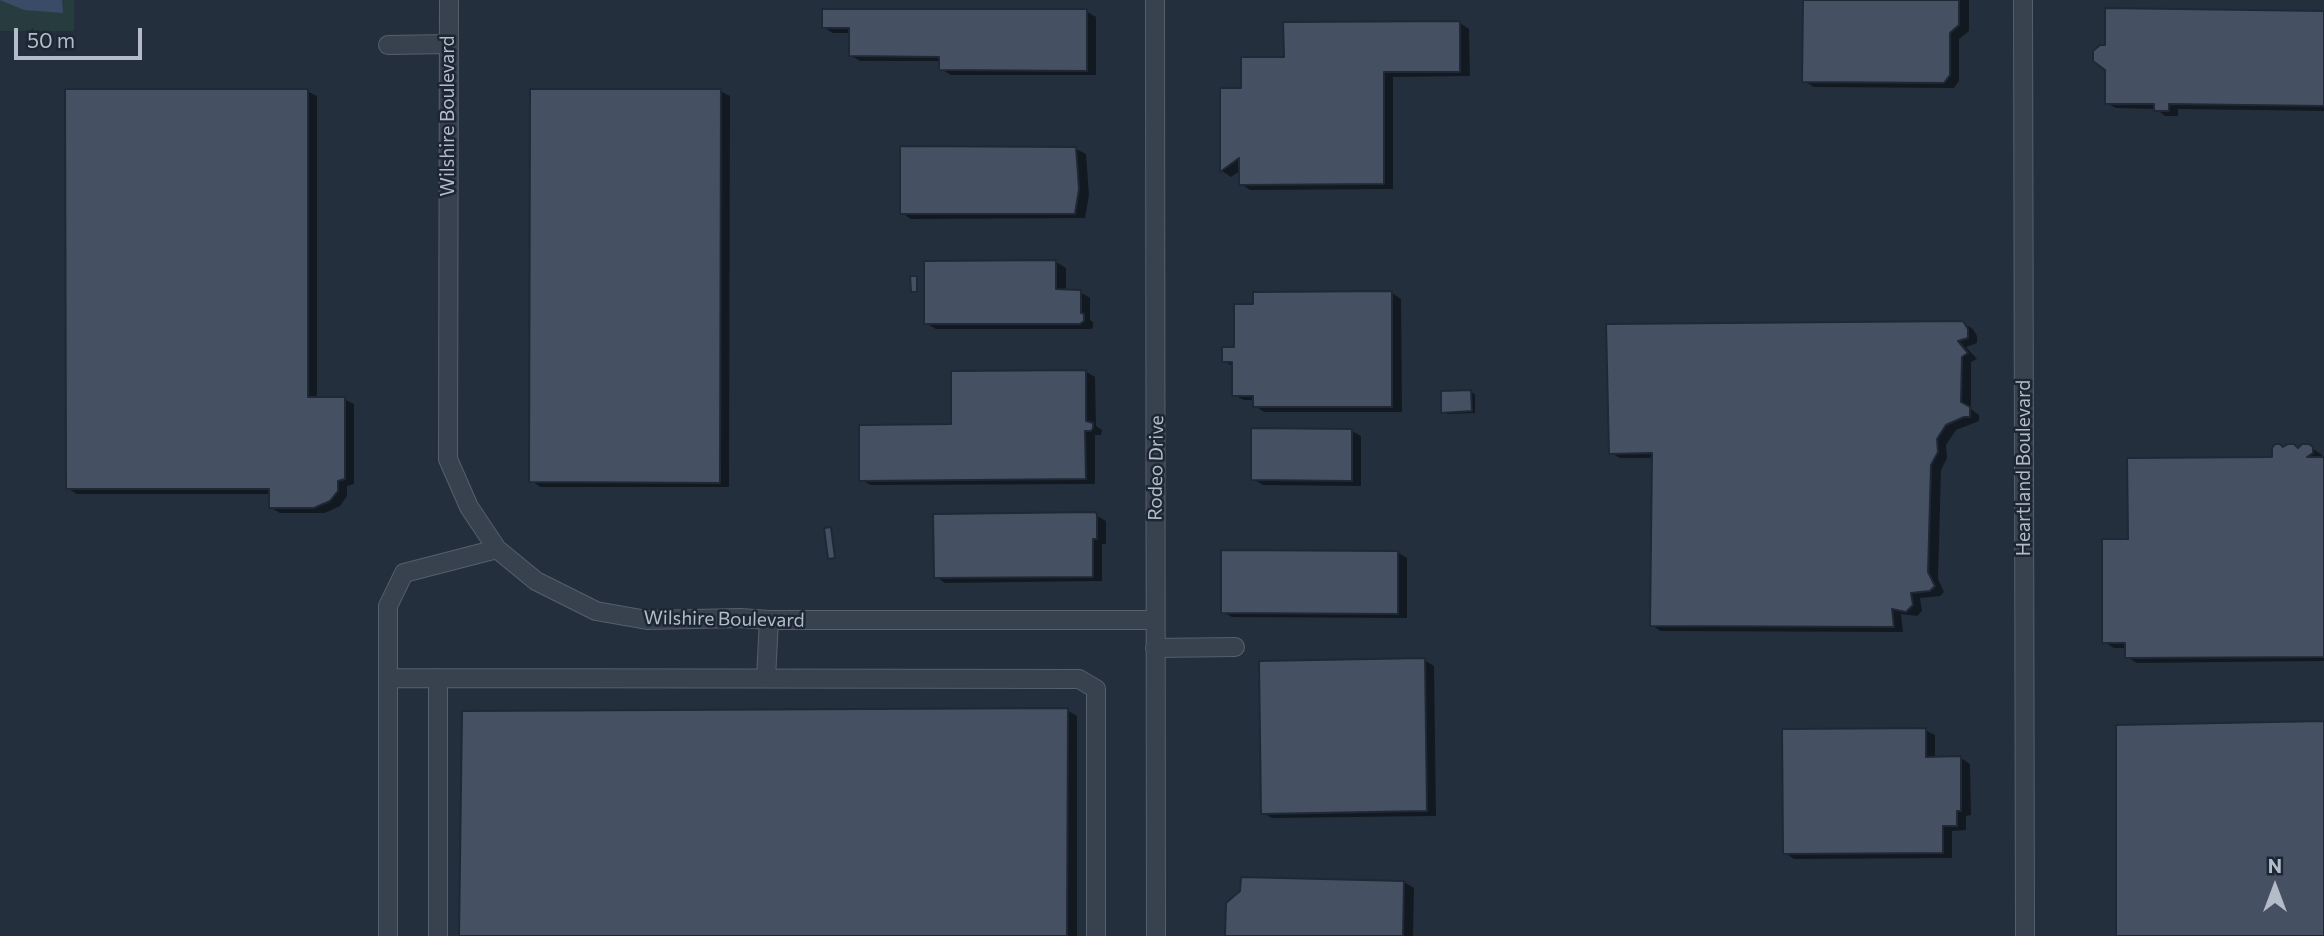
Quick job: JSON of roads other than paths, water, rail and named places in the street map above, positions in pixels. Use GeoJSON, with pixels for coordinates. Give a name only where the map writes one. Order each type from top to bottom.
{"type":"FeatureCollection","features":[{"type":"Feature","properties":{"kind":"street","name":"Wilshire Boulevard"},"geometry":{"type":"LineString","coordinates":[[449,0],[448,459],[469,507],[497,549],[536,581],[596,611],[647,620],[1155,620]]}},
{"type":"Feature","properties":{"kind":"street","name":"Rodeo Drive"},"geometry":{"type":"LineString","coordinates":[[1155,0],[1156,936]]}},
{"type":"Feature","properties":{"kind":"street","name":"Heartland Boulevard"},"geometry":{"type":"LineString","coordinates":[[2023,0],[2025,936]]}},
{"type":"Feature","properties":{"kind":"street"},"geometry":{"type":"LineString","coordinates":[[388,45],[448,44]]}},
{"type":"Feature","properties":{"kind":"street"},"geometry":{"type":"LineString","coordinates":[[388,936],[388,607],[404,573],[497,549]]}},
{"type":"Feature","properties":{"kind":"street"},"geometry":{"type":"LineString","coordinates":[[766,678],[769,620]]}},
{"type":"Feature","properties":{"kind":"street"},"geometry":{"type":"LineString","coordinates":[[1155,648],[1235,647]]}},
{"type":"Feature","properties":{"kind":"street"},"geometry":{"type":"LineString","coordinates":[[388,678],[1079,680],[1096,688],[1096,936]]}},
{"type":"Feature","properties":{"kind":"street"},"geometry":{"type":"LineString","coordinates":[[438,678],[438,936]]}},
{"type":"Feature","properties":{"kind":"water"},"geometry":{"type":"Polygon","coordinates":[[[0,0],[62,0],[63,13],[24,10],[0,0]]]}}]}
